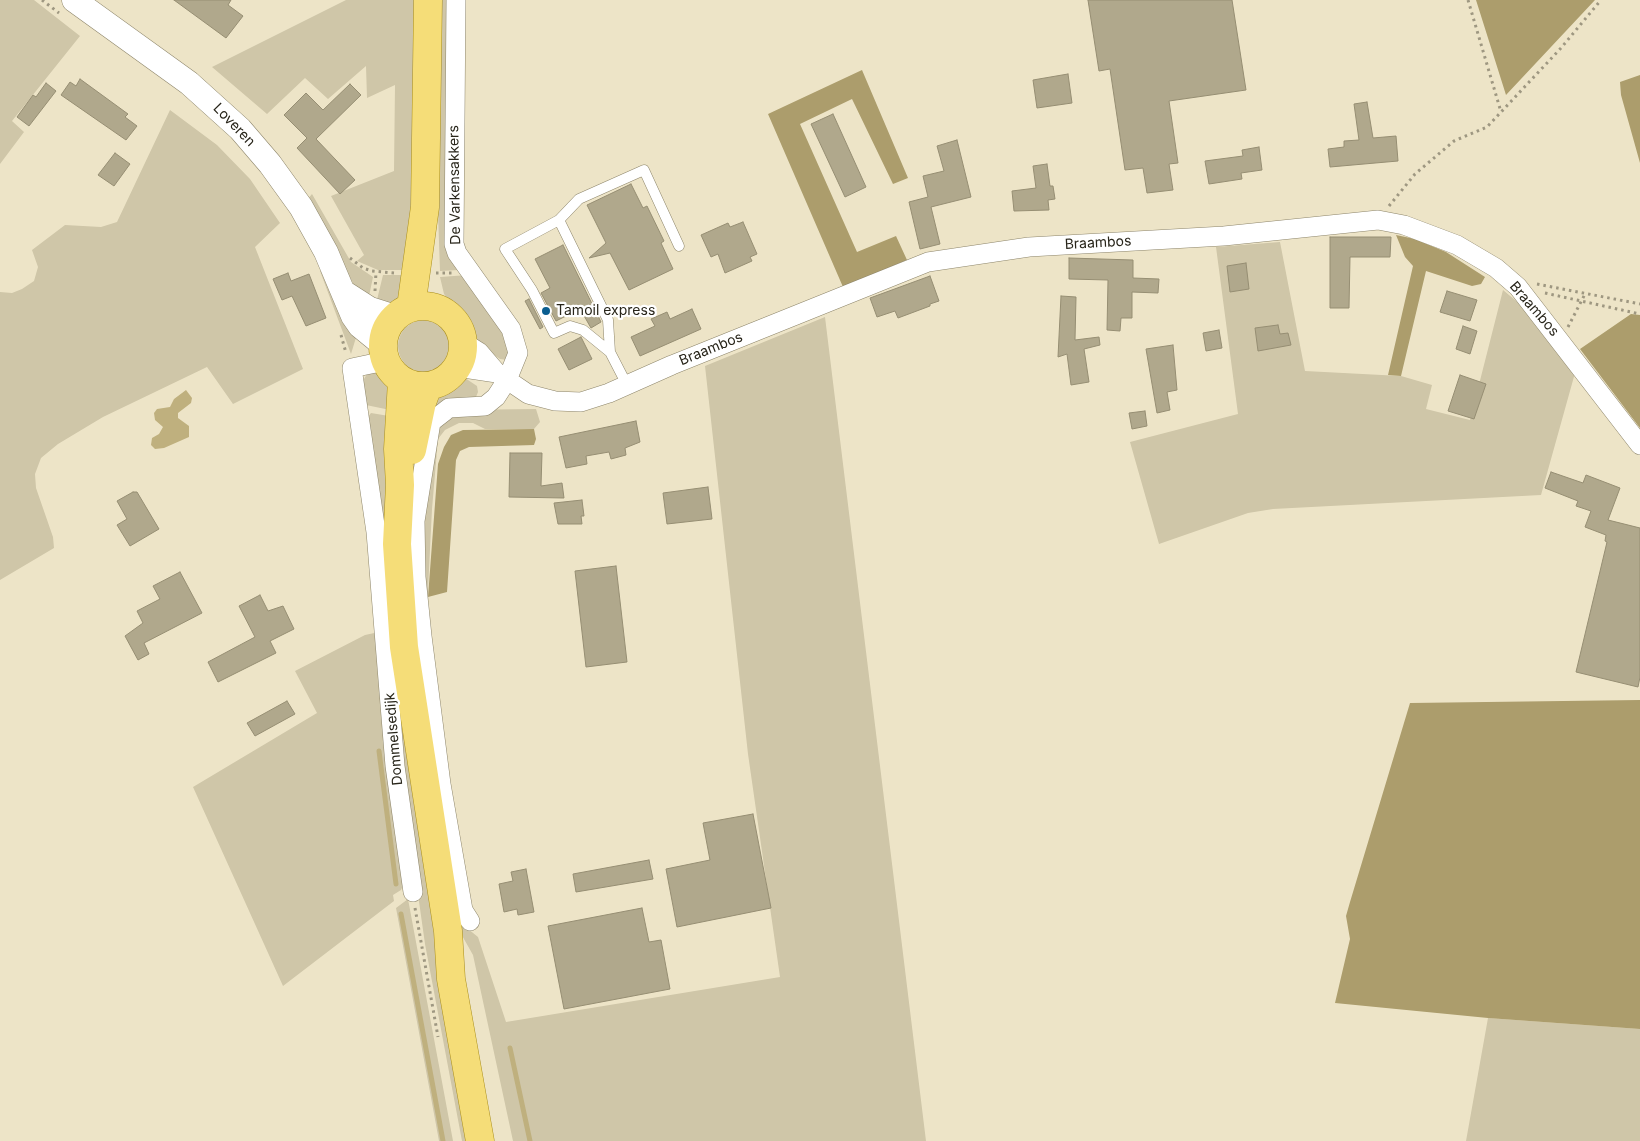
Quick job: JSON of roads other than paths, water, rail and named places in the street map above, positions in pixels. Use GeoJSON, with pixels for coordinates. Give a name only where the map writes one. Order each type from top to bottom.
{"type":"FeatureCollection","features":[{"type":"Feature","properties":{"kind":"main road"},"geometry":{"type":"LineString","coordinates":[[403,312],[430,306],[438,309],[455,322],[460,355],[449,377],[399,368],[384,334],[403,312],[425,207],[428,0]]}},
{"type":"Feature","properties":{"kind":"main road"},"geometry":{"type":"LineString","coordinates":[[425,207],[434,241],[434,283],[438,309]]}},
{"type":"Feature","properties":{"kind":"main road","name":"Dommelsedijk"},"geometry":{"type":"LineString","coordinates":[[399,368],[398,449],[400,485],[397,544],[404,647],[459,926],[466,977],[500,1141]]}},
{"type":"Feature","properties":{"kind":"main road","name":"Dommelsedijk"},"geometry":{"type":"LineString","coordinates":[[459,926],[451,979],[480,1141]]}},
{"type":"Feature","properties":{"kind":"street","name":"Loveren"},"geometry":{"type":"LineString","coordinates":[[74,0],[189,83],[240,129],[270,164],[301,207],[326,252],[357,321],[399,368]]}},
{"type":"Feature","properties":{"kind":"street","name":"De Varkensakkers"},"geometry":{"type":"LineString","coordinates":[[456,0],[454,244],[457,253],[510,329],[517,344],[517,358],[502,377]]}},
{"type":"Feature","properties":{"kind":"street","name":"Braambos"},"geometry":{"type":"LineString","coordinates":[[460,355],[537,397],[563,402],[589,400],[928,262],[1029,247],[1224,236],[1378,220],[1404,226],[1457,245],[1496,268],[1513,283],[1561,340],[1640,444]]}},
{"type":"Feature","properties":{"kind":"street"},"geometry":{"type":"LineString","coordinates":[[345,293],[370,309],[403,312]]}},
{"type":"Feature","properties":{"kind":"street","name":"Braambos"},"geometry":{"type":"LineString","coordinates":[[460,355],[479,352],[502,377]]}},
{"type":"Feature","properties":{"kind":"street","name":"Dommelsedijk"},"geometry":{"type":"LineString","coordinates":[[399,368],[352,368],[376,532],[395,766],[413,892]]}},
{"type":"Feature","properties":{"kind":"street","name":"Dommelsedijk"},"geometry":{"type":"LineString","coordinates":[[459,926],[463,910],[440,774],[416,577],[415,521],[431,422],[449,408],[485,406],[496,397],[502,377]]}},
{"type":"Feature","properties":{"kind":"lane"},"geometry":{"type":"LineString","coordinates":[[627,385],[610,352],[583,330],[570,326],[554,333],[532,290],[505,249],[559,220],[579,199],[644,170],[679,246]]}},
{"type":"Feature","properties":{"kind":"lane"},"geometry":{"type":"LineString","coordinates":[[559,220],[608,320],[610,352]]}},
{"type":"Feature","properties":{"kind":"waterway"},"geometry":{"type":"LineString","coordinates":[[379,751],[396,884]]}},
{"type":"Feature","properties":{"kind":"waterway"},"geometry":{"type":"LineString","coordinates":[[401,914],[443,1141]]}},
{"type":"Feature","properties":{"kind":"waterway"},"geometry":{"type":"LineString","coordinates":[[510,1048],[530,1141]]}},
{"type":"Feature","properties":{"kind":"place","name":"Tamoil express"},"geometry":{"type":"Point","coordinates":[546,311]}}]}
